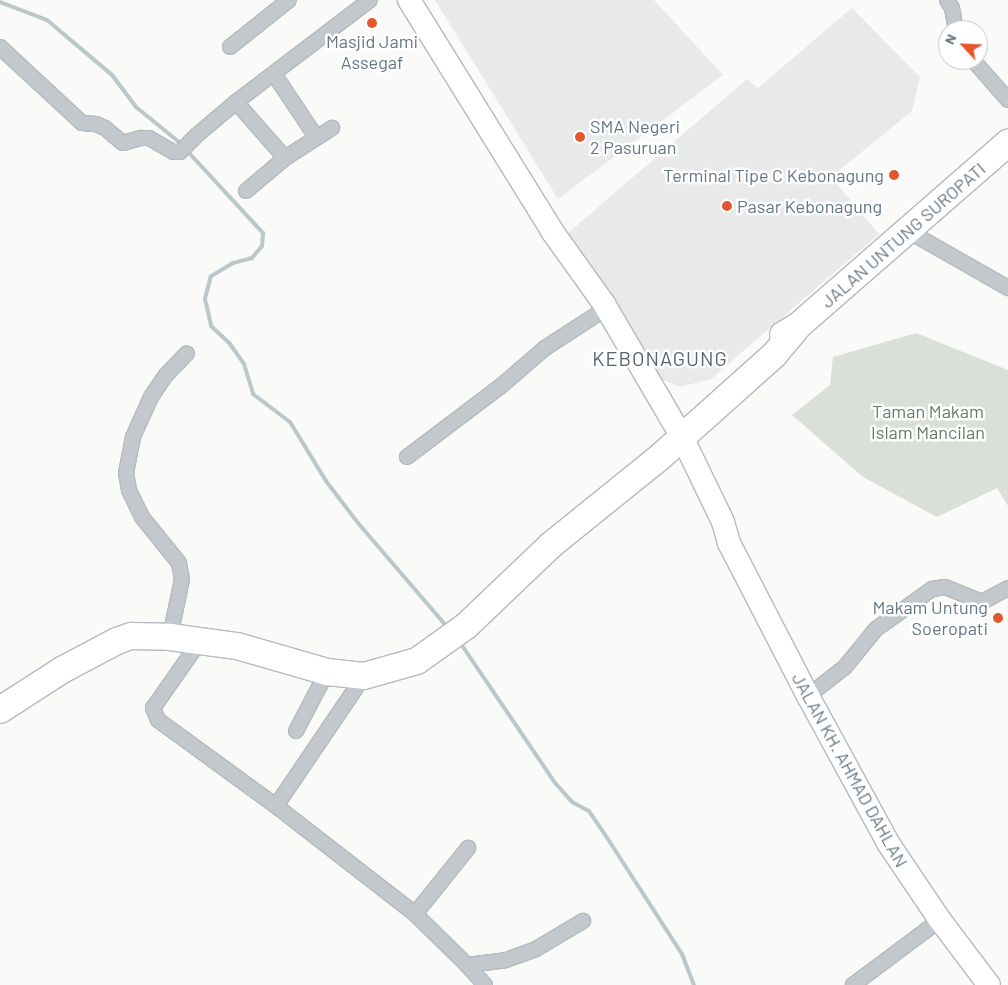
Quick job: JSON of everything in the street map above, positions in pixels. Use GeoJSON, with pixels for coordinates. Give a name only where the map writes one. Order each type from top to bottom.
{"type":"FeatureCollection","features":[{"type":"Feature","properties":{"kind":"highway","name":"JALAN UNTUNG SUROPATI"},"geometry":{"type":"LineString","coordinates":[[364,676],[417,661],[466,626],[551,545],[670,438],[766,345],[798,326],[1008,143]]}},
{"type":"Feature","properties":{"kind":"highway"},"geometry":{"type":"LineString","coordinates":[[0,710],[62,670],[117,641],[131,636],[170,637],[237,646],[327,672],[364,676]]}},
{"type":"Feature","properties":{"kind":"main road"},"geometry":{"type":"LineString","coordinates":[[409,0],[552,231],[604,304],[670,438]]}},
{"type":"Feature","properties":{"kind":"main road"},"geometry":{"type":"LineString","coordinates":[[584,278],[586,296],[596,315],[670,438]]}},
{"type":"Feature","properties":{"kind":"main road","name":"JALAN KH. AHMAD DAHLAN"},"geometry":{"type":"LineString","coordinates":[[670,438],[715,528],[729,542],[808,696],[888,842],[940,920],[989,985]]}},
{"type":"Feature","properties":{"kind":"street"},"geometry":{"type":"LineString","coordinates":[[230,46],[288,0]]}},
{"type":"Feature","properties":{"kind":"street"},"geometry":{"type":"LineString","coordinates":[[0,47],[82,123],[96,124],[105,128],[123,143],[148,138],[173,152],[185,148],[197,134],[236,102],[370,0]]}},
{"type":"Feature","properties":{"kind":"street"},"geometry":{"type":"LineString","coordinates":[[947,0],[952,8],[954,20]]}},
{"type":"Feature","properties":{"kind":"street"},"geometry":{"type":"LineString","coordinates":[[982,70],[1008,100]]}},
{"type":"Feature","properties":{"kind":"street"},"geometry":{"type":"LineString","coordinates":[[274,74],[316,137]]}},
{"type":"Feature","properties":{"kind":"street"},"geometry":{"type":"LineString","coordinates":[[236,102],[285,158]]}},
{"type":"Feature","properties":{"kind":"street"},"geometry":{"type":"LineString","coordinates":[[246,191],[285,158],[332,128]]}},
{"type":"Feature","properties":{"kind":"street"},"geometry":{"type":"LineString","coordinates":[[908,231],[1008,288]]}},
{"type":"Feature","properties":{"kind":"street"},"geometry":{"type":"LineString","coordinates":[[406,457],[501,386],[545,348],[596,315]]}},
{"type":"Feature","properties":{"kind":"street"},"geometry":{"type":"LineString","coordinates":[[170,637],[182,579],[179,564],[142,517],[129,490],[126,473],[133,437],[151,397],[166,375],[187,353]]}},
{"type":"Feature","properties":{"kind":"street"},"geometry":{"type":"LineString","coordinates":[[808,696],[845,667],[876,629],[932,589],[945,588],[982,602],[1006,590]]}},
{"type":"Feature","properties":{"kind":"street"},"geometry":{"type":"LineString","coordinates":[[200,641],[158,698],[153,708],[154,715],[158,720],[276,806],[415,914],[485,985]]}},
{"type":"Feature","properties":{"kind":"street"},"geometry":{"type":"LineString","coordinates":[[296,731],[327,672]]}},
{"type":"Feature","properties":{"kind":"street"},"geometry":{"type":"LineString","coordinates":[[276,806],[364,676]]}},
{"type":"Feature","properties":{"kind":"street"},"geometry":{"type":"LineString","coordinates":[[415,914],[468,848]]}},
{"type":"Feature","properties":{"kind":"street"},"geometry":{"type":"LineString","coordinates":[[853,985],[940,920]]}},
{"type":"Feature","properties":{"kind":"street"},"geometry":{"type":"LineString","coordinates":[[467,965],[506,960],[536,949],[583,921]]}},
{"type":"Feature","properties":{"kind":"shaded area","name":"SMA Negeri 2 Pasuruan"},"geometry":{"type":"Polygon","coordinates":[[[435,0],[654,0],[723,75],[558,199],[435,0]]]}},
{"type":"Feature","properties":{"kind":"shaded area","name":"Pasar Kebonagung"},"geometry":{"type":"Polygon","coordinates":[[[852,8],[920,77],[912,111],[831,177],[879,234],[711,379],[680,387],[659,378],[567,234],[747,79],[758,88],[852,8]]]}},
{"type":"Feature","properties":{"kind":"green space","name":"Taman Makam Islam Mancilan"},"geometry":{"type":"Polygon","coordinates":[[[916,333],[1008,370],[1008,506],[997,488],[937,517],[863,477],[792,415],[830,385],[833,357],[916,333]]]}},
{"type":"Feature","properties":{"kind":"waterway"},"geometry":{"type":"LineString","coordinates":[[0,2],[47,20],[112,75],[136,107],[179,142],[263,233],[262,246],[252,258],[233,263],[211,276],[205,299],[211,326],[230,344],[244,364],[253,394],[290,422],[326,481],[358,523],[448,628]]}},
{"type":"Feature","properties":{"kind":"waterway"},"geometry":{"type":"LineString","coordinates":[[459,641],[556,784],[572,802],[589,811],[682,954],[694,985]]}},
{"type":"Feature","properties":{"kind":"place","name":"Masjid Jami Assegaf"},"geometry":{"type":"Point","coordinates":[372,23]}},
{"type":"Feature","properties":{"kind":"place","name":"SMA Negeri 2 Pasuruan"},"geometry":{"type":"Point","coordinates":[580,137]}},
{"type":"Feature","properties":{"kind":"place","name":"Terminal Tipe C Kebonagung"},"geometry":{"type":"Point","coordinates":[894,175]}},
{"type":"Feature","properties":{"kind":"place","name":"Pasar Kebonagung"},"geometry":{"type":"Point","coordinates":[727,206]}},
{"type":"Feature","properties":{"kind":"place","name":"Makam Untung Soeropati"},"geometry":{"type":"Point","coordinates":[998,618]}},
{"type":"Feature","properties":{"kind":"district","name":"KEBONAGUNG"},"geometry":{"type":"Point","coordinates":[660,358]}}]}
